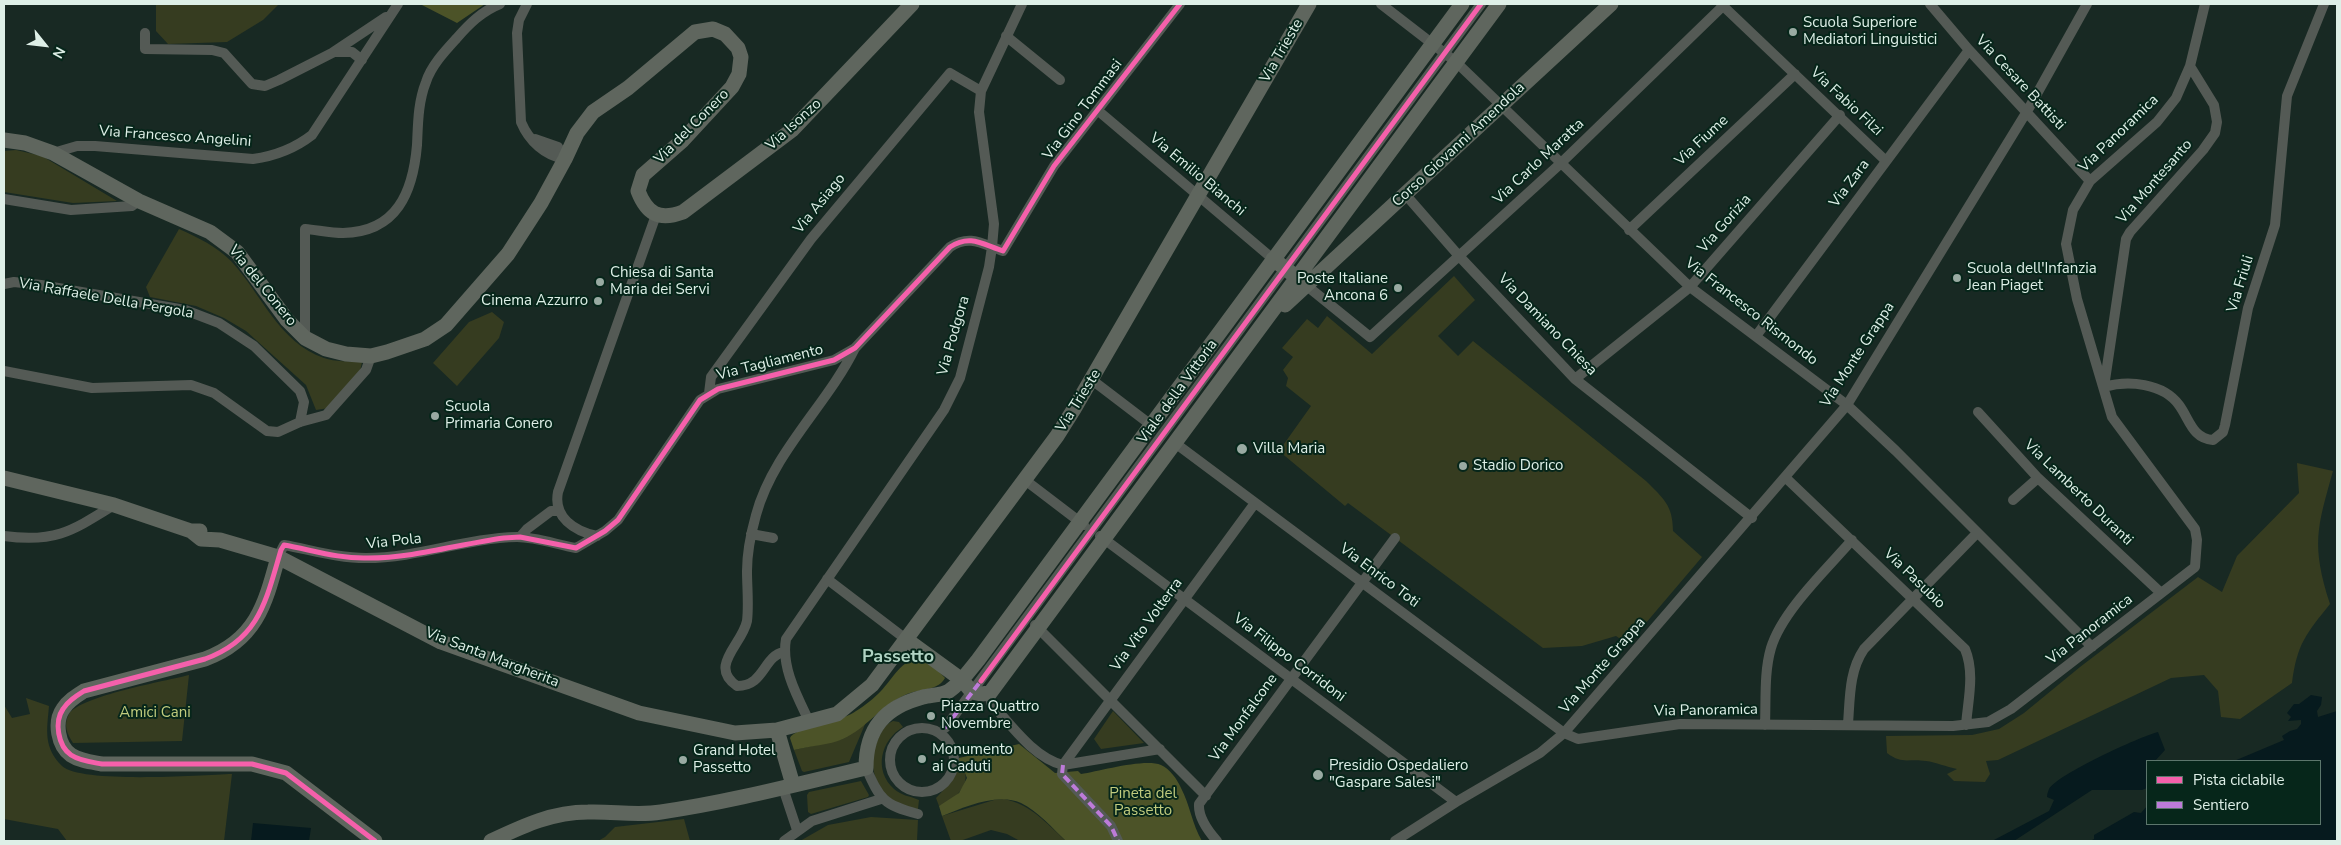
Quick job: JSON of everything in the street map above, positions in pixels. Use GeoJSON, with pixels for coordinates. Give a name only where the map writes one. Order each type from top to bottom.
{"type":"FeatureCollection","features":[{"type":"Feature","properties":{"kind":"street"},"geometry":{"type":"LineString","coordinates":[[305,338],[305,229],[343,233],[372,228],[399,207],[404,201],[410,182],[416,151],[420,100],[426,80],[446,50],[468,25],[489,8],[500,4]]}},
{"type":"Feature","properties":{"kind":"street"},"geometry":{"type":"LineString","coordinates":[[527,4],[519,20],[516,47],[521,122],[532,138],[551,157],[565,159]]}},
{"type":"Feature","properties":{"kind":"street","name":"Via Isonzo"},"geometry":{"type":"LineString","coordinates":[[656,215],[667,216],[683,212],[792,130],[912,4]]}},
{"type":"Feature","properties":{"kind":"street","name":"Via Podgora"},"geometry":{"type":"LineString","coordinates":[[784,652],[786,639],[944,410],[960,378],[989,267],[994,224],[979,112],[981,91],[1022,4]]}},
{"type":"Feature","properties":{"kind":"street","name":"Via Gino Tommasi"},"geometry":{"type":"LineString","coordinates":[[992,247],[1003,251],[1054,166],[1180,4]]}},
{"type":"Feature","properties":{"kind":"street","name":"Via Trieste"},"geometry":{"type":"LineString","coordinates":[[777,730],[837,714],[872,686],[1025,480],[1057,436],[1092,380],[1308,4]]}},
{"type":"Feature","properties":{"kind":"street","name":"Via Francesco Rismondo"},"geometry":{"type":"LineString","coordinates":[[1381,4],[1445,53],[1690,287],[1847,404],[2092,647]]}},
{"type":"Feature","properties":{"kind":"street","name":"Viale della Vittoria"},"geometry":{"type":"LineString","coordinates":[[1445,53],[1462,4]]}},
{"type":"Feature","properties":{"kind":"street","name":"Viale della Vittoria"},"geometry":{"type":"LineString","coordinates":[[977,686],[1092,530],[1297,277],[1445,53],[1481,4]]}},
{"type":"Feature","properties":{"kind":"street","name":"Viale della Vittoria"},"geometry":{"type":"LineString","coordinates":[[1092,530],[1151,424],[1273,259],[1445,53],[1500,4]]}},
{"type":"Feature","properties":{"kind":"street","name":"Corso Giovanni Amendola"},"geometry":{"type":"LineString","coordinates":[[1266,322],[1297,277],[1405,194],[1611,4]]}},
{"type":"Feature","properties":{"kind":"street","name":"Via Fabio Filzi"},"geometry":{"type":"LineString","coordinates":[[1723,4],[1886,161]]}},
{"type":"Feature","properties":{"kind":"street","name":"Via Carlo Maratta"},"geometry":{"type":"LineString","coordinates":[[1297,277],[1370,337],[1560,164],[1723,4]]}},
{"type":"Feature","properties":{"kind":"street","name":"Via Cesare Battisti"},"geometry":{"type":"LineString","coordinates":[[1930,4],[1969,50],[2090,180]]}},
{"type":"Feature","properties":{"kind":"street","name":"Via Monte Grappa"},"geometry":{"type":"LineString","coordinates":[[1564,733],[1752,518],[1847,404],[2026,112],[2088,4]]}},
{"type":"Feature","properties":{"kind":"street","name":"Via Panoramica"},"geometry":{"type":"LineString","coordinates":[[1564,733],[1578,739],[1680,724],[1966,725],[1988,722],[2011,709],[2194,567],[2197,540],[2195,529],[2115,422],[2106,401],[2104,387],[2078,299],[2066,244],[2073,210],[2090,180],[2167,111],[2183,84],[2190,66],[2204,4]]}},
{"type":"Feature","properties":{"kind":"street","name":"Via Friuli"},"geometry":{"type":"LineString","coordinates":[[2104,387],[2117,383],[2154,387],[2170,396],[2179,405],[2198,436],[2213,440],[2223,432],[2248,308],[2275,225],[2287,96],[2324,4]]}},
{"type":"Feature","properties":{"kind":"street"},"geometry":{"type":"LineString","coordinates":[[145,33],[145,49],[212,50],[224,53],[252,84],[265,86],[332,53],[396,8]]}},
{"type":"Feature","properties":{"kind":"street","name":"Via Francesco Angelini"},"geometry":{"type":"LineString","coordinates":[[53,153],[78,146],[95,146],[253,159],[273,156],[300,145],[312,135],[396,8]]}},
{"type":"Feature","properties":{"kind":"street","name":"Via del Conero"},"geometry":{"type":"LineString","coordinates":[[4,140],[25,143],[53,153],[139,201],[210,232],[228,244],[247,264],[287,320],[305,338],[326,349],[370,361],[425,339],[446,325],[505,258],[541,203],[577,133],[593,112],[628,88],[695,32],[713,29],[725,34],[738,48],[742,57],[739,74],[732,87],[683,140],[656,162],[638,184],[638,191],[644,205],[656,215]]}},
{"type":"Feature","properties":{"kind":"street"},"geometry":{"type":"LineString","coordinates":[[1006,36],[1060,80]]}},
{"type":"Feature","properties":{"kind":"street"},"geometry":{"type":"LineString","coordinates":[[357,37],[364,55]]}},
{"type":"Feature","properties":{"kind":"street","name":"Via Zara"},"geometry":{"type":"LineString","coordinates":[[1756,336],[1969,50]]}},
{"type":"Feature","properties":{"kind":"street"},"geometry":{"type":"LineString","coordinates":[[332,53],[352,52],[364,55]]}},
{"type":"Feature","properties":{"kind":"street","name":"Via Montesanto"},"geometry":{"type":"LineString","coordinates":[[2104,387],[2126,239],[2215,134],[2216,112],[2190,66]]}},
{"type":"Feature","properties":{"kind":"street","name":"Via Asiago"},"geometry":{"type":"LineString","coordinates":[[709,393],[711,377],[806,246],[950,73],[981,91]]}},
{"type":"Feature","properties":{"kind":"street","name":"Via Fiume"},"geometry":{"type":"LineString","coordinates":[[1630,230],[1795,74]]}},
{"type":"Feature","properties":{"kind":"street","name":"Via Emilio Bianchi"},"geometry":{"type":"LineString","coordinates":[[1102,114],[1273,259]]}},
{"type":"Feature","properties":{"kind":"street","name":"Via Gorizia"},"geometry":{"type":"LineString","coordinates":[[1575,379],[1690,287],[1840,115]]}},
{"type":"Feature","properties":{"kind":"street","name":"Via Damiano Chiesa"},"geometry":{"type":"LineString","coordinates":[[1405,194],[1459,256],[1575,379],[1752,518]]}},
{"type":"Feature","properties":{"kind":"street"},"geometry":{"type":"LineString","coordinates":[[4,199],[71,210],[132,206],[139,201]]}},
{"type":"Feature","properties":{"kind":"street"},"geometry":{"type":"LineString","coordinates":[[597,536],[571,526],[558,511],[558,492],[656,215]]}},
{"type":"Feature","properties":{"kind":"street","name":"Via Tagliamento"},"geometry":{"type":"LineString","coordinates":[[520,537],[576,548],[597,536],[618,520],[696,406],[709,393],[718,388],[834,360],[855,348],[950,247],[961,240],[966,240],[992,247]]}},
{"type":"Feature","properties":{"kind":"street"},"geometry":{"type":"LineString","coordinates":[[1273,259],[1297,277]]}},
{"type":"Feature","properties":{"kind":"street","name":"Via Raffaele Della Pergola"},"geometry":{"type":"LineString","coordinates":[[4,284],[14,282],[41,285],[185,310],[219,323],[254,346],[300,391],[304,402],[304,411],[300,422]]}},
{"type":"Feature","properties":{"kind":"street","name":"Viale della Vittoria"},"geometry":{"type":"LineString","coordinates":[[962,680],[1027,618],[1092,530],[1174,442],[1266,322]]}},
{"type":"Feature","properties":{"kind":"street"},"geometry":{"type":"LineString","coordinates":[[809,721],[795,694],[784,652],[774,656],[760,677],[748,686],[737,686],[726,677],[724,669],[747,622],[747,569],[751,534],[765,491],[790,447],[844,370],[855,348]]}},
{"type":"Feature","properties":{"kind":"street"},"geometry":{"type":"LineString","coordinates":[[4,371],[92,388],[191,385],[214,393],[267,431],[278,432],[300,422],[326,415],[370,361]]}},
{"type":"Feature","properties":{"kind":"street"},"geometry":{"type":"LineString","coordinates":[[1092,380],[1151,424]]}},
{"type":"Feature","properties":{"kind":"street","name":"Via Lamberto Duranti"},"geometry":{"type":"LineString","coordinates":[[1978,412],[2038,478],[2161,594]]}},
{"type":"Feature","properties":{"kind":"street","name":"Via Enrico Toti"},"geometry":{"type":"LineString","coordinates":[[1174,442],[1564,733]]}},
{"type":"Feature","properties":{"kind":"street"},"geometry":{"type":"LineString","coordinates":[[4,478],[114,505]]}},
{"type":"Feature","properties":{"kind":"street","name":"Via Pasubio"},"geometry":{"type":"LineString","coordinates":[[1786,478],[1914,598],[1965,649],[1970,661],[1966,725]]}},
{"type":"Feature","properties":{"kind":"street"},"geometry":{"type":"LineString","coordinates":[[2013,500],[2038,478]]}},
{"type":"Feature","properties":{"kind":"street","name":"Via Filippo Corridoni"},"geometry":{"type":"LineString","coordinates":[[1025,480],[1456,802]]}},
{"type":"Feature","properties":{"kind":"street","name":"Via Vito Volterra"},"geometry":{"type":"LineString","coordinates":[[1063,764],[1255,503]]}},
{"type":"Feature","properties":{"kind":"street"},"geometry":{"type":"LineString","coordinates":[[4,536],[31,540],[54,536],[78,528],[114,505]]}},
{"type":"Feature","properties":{"kind":"street","name":"Via Santa Margherita"},"geometry":{"type":"LineString","coordinates":[[114,505],[191,531],[201,539],[220,540],[278,557],[441,642],[639,713],[734,733],[777,730]]}},
{"type":"Feature","properties":{"kind":"street"},"geometry":{"type":"LineString","coordinates":[[520,537],[526,529],[551,510],[558,511]]}},
{"type":"Feature","properties":{"kind":"street"},"geometry":{"type":"LineString","coordinates":[[1848,724],[1852,670],[1858,658],[1977,533]]}},
{"type":"Feature","properties":{"kind":"street"},"geometry":{"type":"LineString","coordinates":[[751,534],[773,538]]}},
{"type":"Feature","properties":{"kind":"street","name":"Via Pola"},"geometry":{"type":"LineString","coordinates":[[278,557],[284,545],[343,557],[366,558],[413,554],[484,540],[520,537]]}},
{"type":"Feature","properties":{"kind":"street","name":"Via Monfalcone"},"geometry":{"type":"LineString","coordinates":[[1206,796],[1395,538]]}},
{"type":"Feature","properties":{"kind":"street"},"geometry":{"type":"LineString","coordinates":[[1765,725],[1767,668],[1771,646],[1783,620],[1852,540]]}},
{"type":"Feature","properties":{"kind":"street"},"geometry":{"type":"LineString","coordinates":[[278,557],[268,595],[258,619],[240,641],[222,653],[205,659],[84,691],[72,699],[62,710],[59,736],[64,748],[71,755],[83,761],[102,764],[252,764],[286,773],[375,841]]}},
{"type":"Feature","properties":{"kind":"street"},"geometry":{"type":"LineString","coordinates":[[827,579],[962,680],[977,686],[981,694],[990,693],[991,703],[1034,748],[1051,762],[1063,764],[1160,749]]}},
{"type":"Feature","properties":{"kind":"street"},"geometry":{"type":"LineString","coordinates":[[1027,618],[1111,699],[1206,796],[1200,804],[1199,810],[1203,822],[1217,841]]}},
{"type":"Feature","properties":{"kind":"street","name":"Viale della Vittoria"},"geometry":{"type":"LineString","coordinates":[[990,693],[1027,618]]}},
{"type":"Feature","properties":{"kind":"street"},"geometry":{"type":"LineString","coordinates":[[918,814],[904,811],[881,799],[866,768],[870,738],[874,728],[886,716],[906,703],[948,692],[962,680]]}},
{"type":"Feature","properties":{"kind":"street"},"geometry":{"type":"LineString","coordinates":[[945,728],[977,686]]}},
{"type":"Feature","properties":{"kind":"street"},"geometry":{"type":"LineString","coordinates":[[925,727],[937,731],[947,739],[953,750],[954,765],[950,777],[940,787],[928,792],[917,792],[908,789],[897,781],[891,768],[890,760],[893,746],[904,733],[916,728],[925,727]]}},
{"type":"Feature","properties":{"kind":"street"},"geometry":{"type":"LineString","coordinates":[[777,730],[797,830]]}},
{"type":"Feature","properties":{"kind":"street"},"geometry":{"type":"LineString","coordinates":[[1395,841],[1456,802],[1540,753],[1564,733]]}},
{"type":"Feature","properties":{"kind":"street"},"geometry":{"type":"LineString","coordinates":[[1063,764],[1062,774],[1111,826],[1118,841]]}},
{"type":"Feature","properties":{"kind":"street"},"geometry":{"type":"LineString","coordinates":[[491,841],[544,818],[563,814],[591,812],[646,814],[689,808],[866,768]]}},
{"type":"Feature","properties":{"kind":"street"},"geometry":{"type":"LineString","coordinates":[[784,841],[812,821],[881,799]]}},
{"type":"Feature","properties":{"kind":"green space"},"geometry":{"type":"Polygon","coordinates":[[[156,4],[279,4],[263,20],[227,42],[168,44],[156,31],[156,4]]]}},
{"type":"Feature","properties":{"kind":"green space"},"geometry":{"type":"Polygon","coordinates":[[[420,4],[485,4],[457,23],[420,4]]]}},
{"type":"Feature","properties":{"kind":"green space"},"geometry":{"type":"Polygon","coordinates":[[[16,150],[42,156],[117,201],[73,203],[4,192],[4,151],[16,150]]]}},
{"type":"Feature","properties":{"kind":"green space"},"geometry":{"type":"Polygon","coordinates":[[[179,229],[213,247],[231,261],[283,329],[308,351],[328,359],[362,362],[359,376],[329,408],[316,410],[306,385],[246,331],[224,318],[196,306],[150,297],[146,287],[179,229]]]}},
{"type":"Feature","properties":{"kind":"green space","name":"Stadio Dorico"},"geometry":{"type":"Polygon","coordinates":[[[1454,276],[1475,300],[1438,336],[1458,356],[1473,341],[1646,481],[1662,497],[1669,508],[1673,522],[1673,531],[1702,557],[1628,644],[1616,636],[1582,646],[1543,648],[1348,503],[1345,506],[1279,451],[1311,406],[1286,386],[1288,378],[1283,370],[1293,357],[1282,348],[1307,319],[1318,328],[1327,316],[1372,354],[1454,276]]]}},
{"type":"Feature","properties":{"kind":"green space"},"geometry":{"type":"Polygon","coordinates":[[[492,312],[504,322],[499,338],[457,386],[433,363],[469,322],[492,312]]]}},
{"type":"Feature","properties":{"kind":"green space"},"geometry":{"type":"Polygon","coordinates":[[[2297,463],[2333,471],[2323,508],[2318,537],[2320,566],[2330,604],[2304,640],[2297,658],[2292,683],[2240,719],[2221,717],[2218,691],[2204,675],[2171,678],[1998,760],[1986,761],[1990,774],[1985,782],[1954,781],[1947,774],[1957,769],[1920,760],[1897,759],[1887,753],[1886,736],[1972,735],[1999,729],[2024,713],[2080,667],[2198,577],[2222,592],[2237,556],[2299,493],[2297,463]]]}},
{"type":"Feature","properties":{"kind":"green space"},"geometry":{"type":"Polygon","coordinates":[[[917,658],[936,668],[945,678],[942,682],[933,687],[907,694],[889,704],[859,729],[843,739],[794,750],[790,738],[793,734],[853,713],[875,697],[900,668],[917,658]]]}},
{"type":"Feature","properties":{"kind":"green space","name":"Amici Cani"},"geometry":{"type":"Polygon","coordinates":[[[189,675],[182,741],[73,743],[69,736],[66,729],[67,718],[76,707],[106,695],[189,675]]]}},
{"type":"Feature","properties":{"kind":"green space"},"geometry":{"type":"Polygon","coordinates":[[[26,698],[49,706],[47,731],[49,745],[62,766],[74,772],[116,777],[232,774],[224,841],[67,841],[58,829],[4,819],[4,705],[12,718],[30,714],[26,698]]]}},
{"type":"Feature","properties":{"kind":"green space"},"geometry":{"type":"Polygon","coordinates":[[[1113,711],[1144,743],[1101,749],[1094,739],[1113,711]]]}},
{"type":"Feature","properties":{"kind":"green space"},"geometry":{"type":"Polygon","coordinates":[[[893,721],[899,722],[903,727],[889,739],[885,747],[882,756],[883,773],[894,789],[903,795],[919,800],[918,809],[906,807],[895,802],[886,795],[875,776],[873,765],[877,742],[883,729],[893,721]]]}},
{"type":"Feature","properties":{"kind":"green space"},"geometry":{"type":"Polygon","coordinates":[[[866,722],[849,762],[802,771],[794,750],[843,739],[866,722]]]}},
{"type":"Feature","properties":{"kind":"green space","name":"Pineta del Passetto"},"geometry":{"type":"Polygon","coordinates":[[[1019,744],[1055,773],[1078,771],[1081,774],[1144,763],[1161,765],[1170,772],[1179,785],[1202,841],[1066,841],[1045,820],[1021,803],[1002,799],[981,802],[942,816],[939,806],[959,793],[967,778],[965,773],[958,767],[959,758],[1019,744]]]}},
{"type":"Feature","properties":{"kind":"green space"},"geometry":{"type":"Polygon","coordinates":[[[958,767],[965,773],[966,779],[962,789],[954,798],[939,806],[936,798],[952,781],[958,767]]]}},
{"type":"Feature","properties":{"kind":"green space"},"geometry":{"type":"Polygon","coordinates":[[[861,781],[869,795],[868,797],[811,814],[808,812],[807,795],[809,792],[861,781]]]}},
{"type":"Feature","properties":{"kind":"green space"},"geometry":{"type":"Polygon","coordinates":[[[1004,799],[1031,810],[1066,841],[1020,841],[1007,834],[991,830],[960,841],[951,841],[942,816],[994,800],[1004,799]]]}},
{"type":"Feature","properties":{"kind":"green space"},"geometry":{"type":"Polygon","coordinates":[[[871,817],[918,820],[917,841],[800,841],[828,825],[871,817]]]}},
{"type":"Feature","properties":{"kind":"green space"},"geometry":{"type":"Polygon","coordinates":[[[684,819],[690,841],[598,841],[615,827],[684,819]]]}},
{"type":"Feature","properties":{"kind":"water"},"geometry":{"type":"Polygon","coordinates":[[[2311,695],[2322,697],[2321,705],[2317,711],[2318,717],[2337,711],[2337,841],[2090,841],[2094,839],[2094,835],[2134,812],[2141,813],[2146,807],[2146,825],[2321,825],[2321,760],[2236,760],[2284,740],[2282,736],[2297,729],[2301,724],[2301,720],[2288,721],[2291,717],[2287,713],[2294,704],[2299,704],[2311,695]]]}},
{"type":"Feature","properties":{"kind":"water"},"geometry":{"type":"Polygon","coordinates":[[[2158,732],[2165,750],[2156,760],[2146,760],[2146,788],[2092,790],[2014,841],[1992,841],[2049,811],[2054,800],[2047,797],[2047,794],[2055,782],[2082,766],[2158,732]]]}},
{"type":"Feature","properties":{"kind":"water"},"geometry":{"type":"Polygon","coordinates":[[[253,823],[311,828],[309,841],[251,841],[253,823]]]}},
{"type":"Feature","properties":{"kind":"marked path"},"geometry":{"type":"LineString","coordinates":[[945,728],[983,678]]}},
{"type":"Feature","properties":{"kind":"marked path"},"geometry":{"type":"LineString","coordinates":[[1063,765],[1062,774],[1111,826],[1118,841]]}},
{"type":"Feature","properties":{"kind":"cycle path"},"geometry":{"type":"LineString","coordinates":[[375,841],[286,773],[252,764],[102,764],[78,759],[67,751],[60,740],[58,727],[60,714],[67,704],[84,691],[205,659],[223,651],[238,641],[258,616],[271,585],[284,545],[347,557],[385,557],[402,556],[504,538],[520,537],[576,548],[605,531],[618,520],[700,400],[718,389],[834,360],[855,348],[950,247],[957,243],[976,241],[1003,251],[1054,166],[1180,4]]}},
{"type":"Feature","properties":{"kind":"cycle path"},"geometry":{"type":"LineString","coordinates":[[981,681],[1481,4]]}},
{"type":"Feature","properties":{"kind":"place","name":"Scuola Superiore Mediatori Linguistici"},"geometry":{"type":"Point","coordinates":[1793,32]}},
{"type":"Feature","properties":{"kind":"place","name":"Scuola dell'Infanzia Jean Piaget"},"geometry":{"type":"Point","coordinates":[1957,278]}},
{"type":"Feature","properties":{"kind":"place","name":"Chiesa di Santa Maria dei Servi"},"geometry":{"type":"Point","coordinates":[600,282]}},
{"type":"Feature","properties":{"kind":"place","name":"Poste Italiane Ancona 6"},"geometry":{"type":"Point","coordinates":[1398,288]}},
{"type":"Feature","properties":{"kind":"place","name":"Cinema Azzurro"},"geometry":{"type":"Point","coordinates":[598,301]}},
{"type":"Feature","properties":{"kind":"place","name":"Scuola Primaria Conero"},"geometry":{"type":"Point","coordinates":[435,416]}},
{"type":"Feature","properties":{"kind":"place","name":"Villa Maria"},"geometry":{"type":"Point","coordinates":[1242,449]}},
{"type":"Feature","properties":{"kind":"place","name":"Stadio Dorico"},"geometry":{"type":"Point","coordinates":[1463,466]}},
{"type":"Feature","properties":{"kind":"place","name":"Piazza Quattro Novembre"},"geometry":{"type":"Point","coordinates":[931,716]}},
{"type":"Feature","properties":{"kind":"place","name":"Monumento ai Caduti"},"geometry":{"type":"Point","coordinates":[922,759]}},
{"type":"Feature","properties":{"kind":"place","name":"Grand Hotel Passetto"},"geometry":{"type":"Point","coordinates":[683,760]}},
{"type":"Feature","properties":{"kind":"place","name":"Presidio Ospedaliero \"Gaspare Salesi\""},"geometry":{"type":"Point","coordinates":[1318,775]}},
{"type":"Feature","properties":{"kind":"district","name":"Passetto"},"geometry":{"type":"Point","coordinates":[898,658]}}]}
